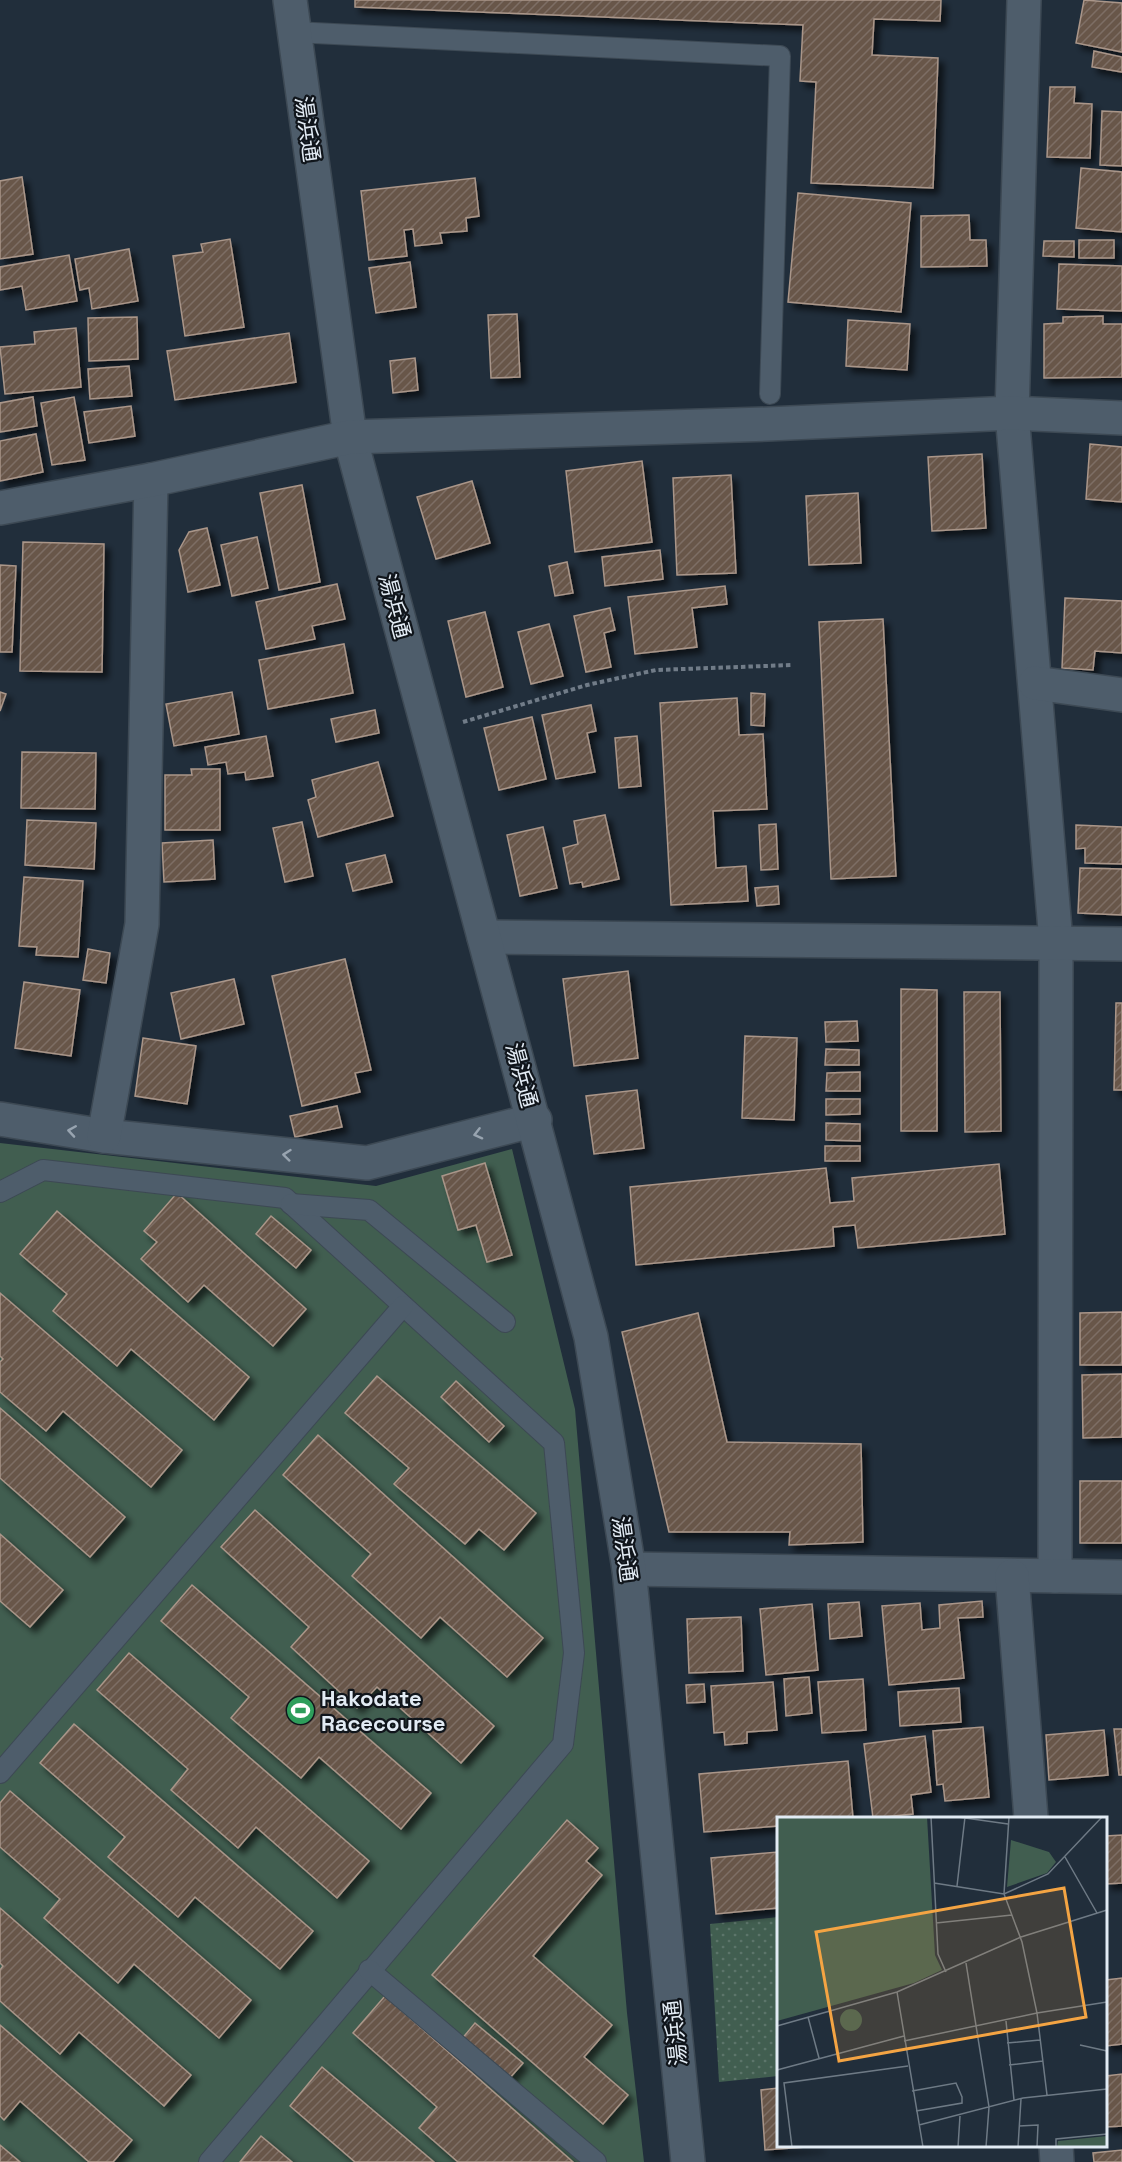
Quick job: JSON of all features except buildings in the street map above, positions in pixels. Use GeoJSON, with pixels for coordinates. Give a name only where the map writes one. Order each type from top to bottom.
{"type":"FeatureCollection","features":[{"type":"Feature","properties":{"kind":"street","name":"湯浜通"},"geometry":{"type":"LineString","coordinates":[[290,0],[350,436],[428,733],[535,1120],[591,1337],[629,1569],[688,2162]]}},
{"type":"Feature","properties":{"kind":"street"},"geometry":{"type":"LineString","coordinates":[[1024,0],[1012,413],[1056,942],[1055,1576]]}},
{"type":"Feature","properties":{"kind":"street"},"geometry":{"type":"LineString","coordinates":[[0,508],[151,480],[350,436],[768,424],[1012,413],[1122,418]]}},
{"type":"Feature","properties":{"kind":"street"},"geometry":{"type":"LineString","coordinates":[[104,1136],[142,924],[144,699],[151,480]]}},
{"type":"Feature","properties":{"kind":"street"},"geometry":{"type":"LineString","coordinates":[[1035,683],[1122,695]]}},
{"type":"Feature","properties":{"kind":"street"},"geometry":{"type":"LineString","coordinates":[[484,936],[1122,944]]}},
{"type":"Feature","properties":{"kind":"street"},"geometry":{"type":"LineString","coordinates":[[0,1119],[104,1136],[367,1163],[535,1120]]}},
{"type":"Feature","properties":{"kind":"street"},"geometry":{"type":"LineString","coordinates":[[629,1569],[1122,1577]]}},
{"type":"Feature","properties":{"kind":"street"},"geometry":{"type":"LineString","coordinates":[[1012,1576],[1031,1817]]}},
{"type":"Feature","properties":{"kind":"street"},"geometry":{"type":"LineString","coordinates":[[1056,2147],[1058,2162]]}},
{"type":"Feature","properties":{"kind":"lane"},"geometry":{"type":"LineString","coordinates":[[294,32],[780,56],[770,394]]}},
{"type":"Feature","properties":{"kind":"lane"},"geometry":{"type":"LineString","coordinates":[[0,1192],[43,1170],[285,1198],[554,1443],[574,1653],[563,1744],[369,1970],[209,2162]]}},
{"type":"Feature","properties":{"kind":"lane"},"geometry":{"type":"LineString","coordinates":[[291,1204],[369,1210],[505,1322]]}},
{"type":"Feature","properties":{"kind":"lane"},"geometry":{"type":"LineString","coordinates":[[0,1773],[403,1306]]}},
{"type":"Feature","properties":{"kind":"lane"},"geometry":{"type":"LineString","coordinates":[[369,1970],[596,2162]]}},
{"type":"Feature","properties":{"kind":"path"},"geometry":{"type":"LineString","coordinates":[[428,733],[587,685],[656,670],[792,665]]}},
{"type":"Feature","properties":{"kind":"green space","name":"Hakodate Racecourse"},"geometry":{"type":"Polygon","coordinates":[[[0,1143],[376,1186],[512,1149],[575,1409],[627,2013],[644,2162],[0,2162],[0,1143]]]}},
{"type":"Feature","properties":{"kind":"green space"},"geometry":{"type":"Polygon","coordinates":[[[777,1917],[777,2076],[719,2082],[710,1924],[777,1917]]]}},
{"type":"Feature","properties":{"kind":"place","name":"Hakodate Racecourse"},"geometry":{"type":"Point","coordinates":[300,1711]}}]}
